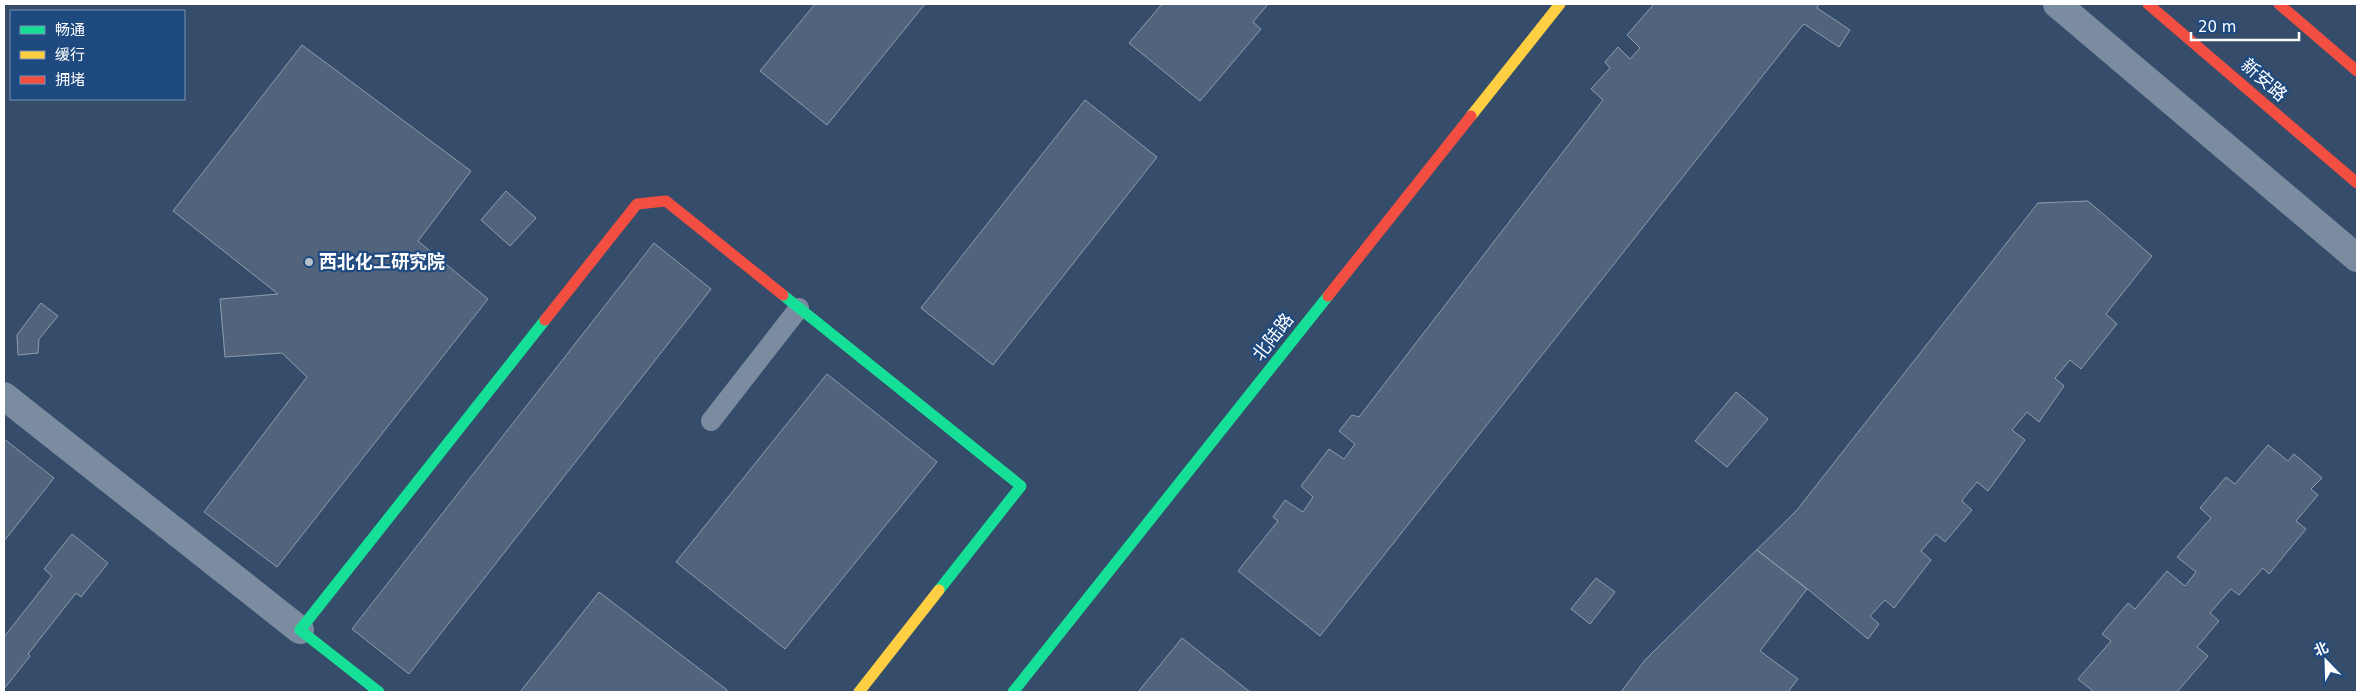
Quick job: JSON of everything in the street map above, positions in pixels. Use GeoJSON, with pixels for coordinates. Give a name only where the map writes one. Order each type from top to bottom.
{"type":"FeatureCollection","features":[{"type":"Feature","properties":{"kind":"street","name":"北陆路"},"geometry":{"type":"LineString","coordinates":[[1013,692],[1560,4]]}},
{"type":"Feature","properties":{"kind":"street"},"geometry":{"type":"LineString","coordinates":[[2057,4],[2357,258]]}},
{"type":"Feature","properties":{"kind":"street","name":"新安路"},"geometry":{"type":"LineString","coordinates":[[2148,4],[2357,183]]}},
{"type":"Feature","properties":{"kind":"street"},"geometry":{"type":"LineString","coordinates":[[2279,4],[2357,71]]}},
{"type":"Feature","properties":{"kind":"street"},"geometry":{"type":"LineString","coordinates":[[300,630],[637,204],[666,201],[1021,486],[859,692]]}},
{"type":"Feature","properties":{"kind":"street"},"geometry":{"type":"LineString","coordinates":[[4,396],[379,692]]}},
{"type":"Feature","properties":{"kind":"lane"},"geometry":{"type":"LineString","coordinates":[[711,421],[799,308]]}},
{"type":"Feature","properties":{"kind":"building"},"geometry":{"type":"Polygon","coordinates":[[[815,4],[925,4],[827,125],[760,71],[815,4]]]}},
{"type":"Feature","properties":{"kind":"building"},"geometry":{"type":"Polygon","coordinates":[[[1162,4],[1268,4],[1253,22],[1261,29],[1200,101],[1129,43],[1162,4]]]}},
{"type":"Feature","properties":{"kind":"building"},"geometry":{"type":"Polygon","coordinates":[[[1654,4],[1819,4],[1817,8],[1850,30],[1839,47],[1804,24],[1802,26],[1320,636],[1238,571],[1278,521],[1273,517],[1285,500],[1303,512],[1313,497],[1301,486],[1329,449],[1344,459],[1355,444],[1339,431],[1352,415],[1359,417],[1603,100],[1591,89],[1610,68],[1605,62],[1618,47],[1630,59],[1640,48],[1627,35],[1654,4]]]}},
{"type":"Feature","properties":{"kind":"building"},"geometry":{"type":"Polygon","coordinates":[[[302,45],[471,171],[418,241],[488,299],[277,567],[204,512],[307,377],[282,353],[225,357],[220,299],[278,294],[173,211],[302,45]]]}},
{"type":"Feature","properties":{"kind":"building"},"geometry":{"type":"Polygon","coordinates":[[[1085,100],[1157,157],[993,365],[921,308],[1085,100]]]}},
{"type":"Feature","properties":{"kind":"building"},"geometry":{"type":"Polygon","coordinates":[[[506,191],[536,218],[510,246],[481,220],[506,191]]]}},
{"type":"Feature","properties":{"kind":"building"},"geometry":{"type":"Polygon","coordinates":[[[2088,201],[2152,256],[2106,314],[2117,324],[2081,369],[2070,360],[2055,378],[2064,386],[2039,422],[2027,412],[2012,430],[2025,440],[1988,491],[1977,482],[1963,499],[1962,501],[1972,510],[1945,542],[1936,534],[1921,551],[1931,560],[1894,608],[1885,600],[1870,616],[1879,624],[1868,639],[1810,591],[1757,550],[1807,589],[1760,651],[1798,679],[1788,692],[1621,692],[1645,660],[1797,510],[2038,203],[2088,201]]]}},
{"type":"Feature","properties":{"kind":"building"},"geometry":{"type":"Polygon","coordinates":[[[654,243],[711,289],[409,674],[352,629],[654,243]]]}},
{"type":"Feature","properties":{"kind":"building"},"geometry":{"type":"Polygon","coordinates":[[[41,303],[58,316],[39,339],[38,353],[18,355],[17,335],[41,303]]]}},
{"type":"Feature","properties":{"kind":"building"},"geometry":{"type":"Polygon","coordinates":[[[827,374],[937,462],[785,649],[676,562],[827,374]]]}},
{"type":"Feature","properties":{"kind":"building"},"geometry":{"type":"Polygon","coordinates":[[[1736,392],[1768,419],[1727,467],[1695,441],[1736,392]]]}},
{"type":"Feature","properties":{"kind":"building"},"geometry":{"type":"Polygon","coordinates":[[[4,439],[54,478],[4,541],[4,439]]]}},
{"type":"Feature","properties":{"kind":"building"},"geometry":{"type":"Polygon","coordinates":[[[2268,445],[2288,461],[2294,454],[2322,478],[2311,489],[2318,495],[2296,521],[2306,529],[2269,574],[2263,568],[2239,595],[2231,589],[2210,613],[2219,621],[2197,647],[2208,656],[2177,692],[2094,692],[2078,679],[2111,641],[2102,634],[2128,603],[2135,609],[2167,571],[2185,586],[2196,572],[2177,557],[2211,518],[2200,508],[2226,477],[2235,484],[2268,445]]]}},
{"type":"Feature","properties":{"kind":"building"},"geometry":{"type":"Polygon","coordinates":[[[72,534],[108,563],[81,597],[76,593],[28,654],[30,656],[4,689],[4,637],[52,576],[44,569],[72,534]]]}},
{"type":"Feature","properties":{"kind":"building"},"geometry":{"type":"Polygon","coordinates":[[[1596,578],[1615,592],[1590,624],[1571,609],[1596,578]]]}},
{"type":"Feature","properties":{"kind":"building"},"geometry":{"type":"Polygon","coordinates":[[[599,592],[727,690],[726,692],[520,692],[599,592]]]}},
{"type":"Feature","properties":{"kind":"building"},"geometry":{"type":"Polygon","coordinates":[[[1182,638],[1250,692],[1138,692],[1182,638]]]}},
{"type":"Feature","properties":{"kind":"traffic: fast"},"geometry":{"type":"LineString","coordinates":[[783,295],[1021,486],[939,590]]}},
{"type":"Feature","properties":{"kind":"traffic: fast"},"geometry":{"type":"LineString","coordinates":[[1013,692],[1328,296]]}},
{"type":"Feature","properties":{"kind":"traffic: fast"},"geometry":{"type":"LineString","coordinates":[[379,692],[300,630],[545,320]]}},
{"type":"Feature","properties":{"kind":"traffic: slow"},"geometry":{"type":"LineString","coordinates":[[1471,116],[1560,4]]}},
{"type":"Feature","properties":{"kind":"traffic: slow"},"geometry":{"type":"LineString","coordinates":[[859,692],[939,590]]}},
{"type":"Feature","properties":{"kind":"traffic: jam"},"geometry":{"type":"LineString","coordinates":[[2148,4],[2357,183]]}},
{"type":"Feature","properties":{"kind":"traffic: jam"},"geometry":{"type":"LineString","coordinates":[[2279,4],[2357,71]]}},
{"type":"Feature","properties":{"kind":"traffic: jam"},"geometry":{"type":"LineString","coordinates":[[1328,296],[1471,116]]}},
{"type":"Feature","properties":{"kind":"traffic: jam"},"geometry":{"type":"LineString","coordinates":[[545,320],[637,204],[666,201],[783,295]]}},
{"type":"Feature","properties":{"kind":"place","name":"西北化工研究院"},"geometry":{"type":"Point","coordinates":[309,262]}}]}
